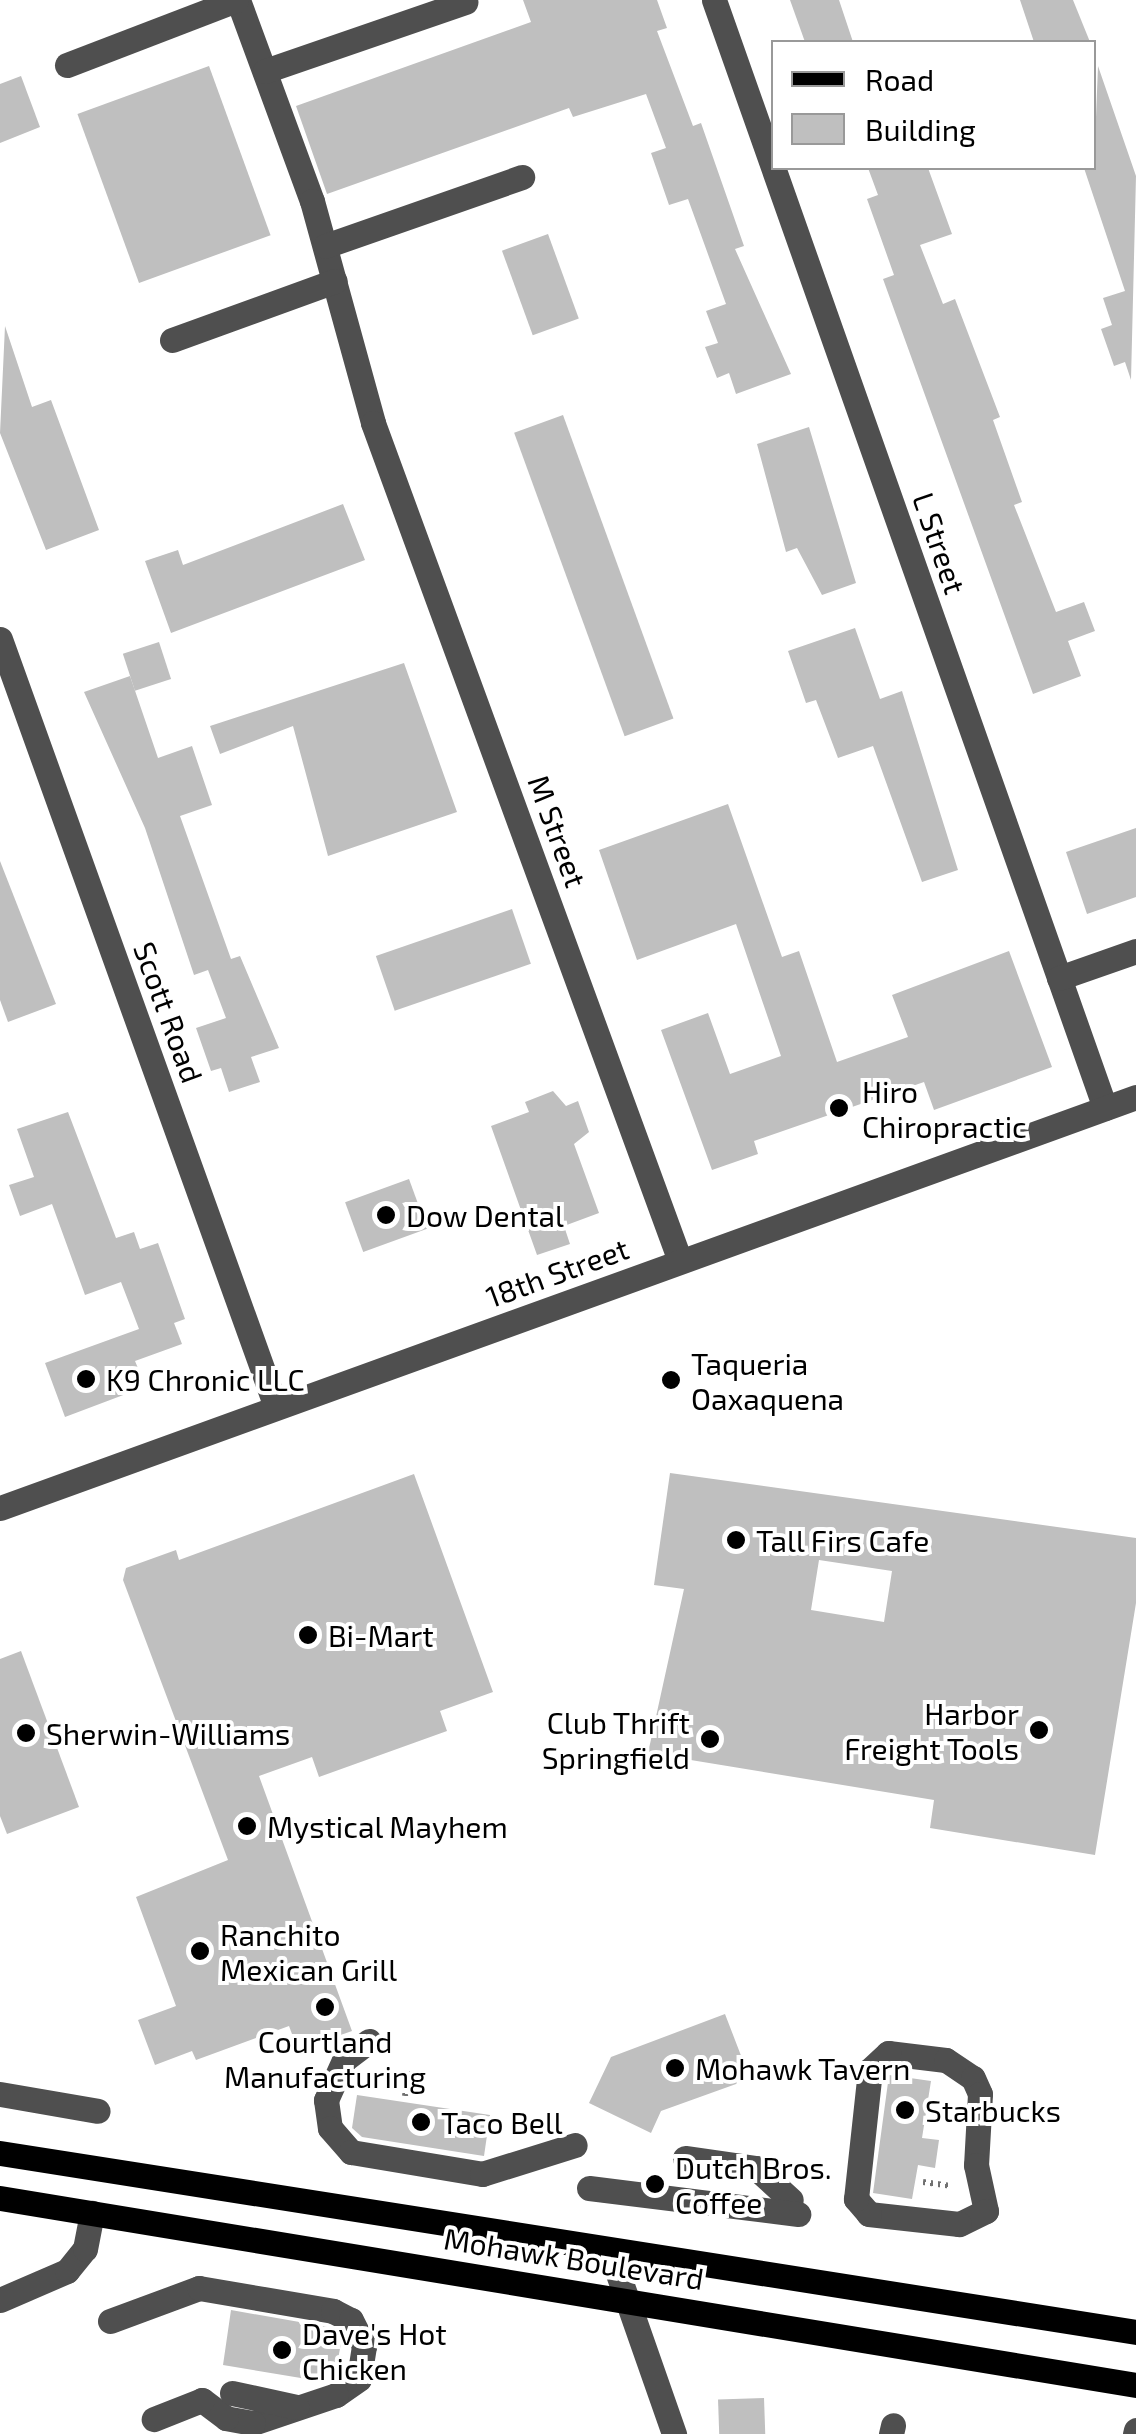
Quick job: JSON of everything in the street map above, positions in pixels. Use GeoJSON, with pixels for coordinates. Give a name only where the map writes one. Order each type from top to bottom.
{"type":"FeatureCollection","features":[{"type":"Feature","properties":{"kind":"main road","name":"Mohawk Boulevard"},"geometry":{"type":"LineString","coordinates":[[0,2153],[1136,2332]]}},
{"type":"Feature","properties":{"kind":"main road","name":"Mohawk Boulevard"},"geometry":{"type":"LineString","coordinates":[[0,2198],[1136,2385]]}},
{"type":"Feature","properties":{"kind":"street"},"geometry":{"type":"LineString","coordinates":[[67,65],[238,0]]}},
{"type":"Feature","properties":{"kind":"street","name":"M Street"},"geometry":{"type":"LineString","coordinates":[[238,0],[325,246],[373,423],[680,1262]]}},
{"type":"Feature","properties":{"kind":"street","name":"L Street"},"geometry":{"type":"LineString","coordinates":[[714,0],[771,162]]}},
{"type":"Feature","properties":{"kind":"street"},"geometry":{"type":"LineString","coordinates":[[265,71],[464,2]]}},
{"type":"Feature","properties":{"kind":"street","name":"L Street"},"geometry":{"type":"LineString","coordinates":[[774,170],[1105,1108]]}},
{"type":"Feature","properties":{"kind":"street"},"geometry":{"type":"LineString","coordinates":[[325,246],[522,176]]}},
{"type":"Feature","properties":{"kind":"street"},"geometry":{"type":"LineString","coordinates":[[172,340],[334,280]]}},
{"type":"Feature","properties":{"kind":"street","name":"Scott Road"},"geometry":{"type":"LineString","coordinates":[[0,639],[276,1407]]}},
{"type":"Feature","properties":{"kind":"street"},"geometry":{"type":"LineString","coordinates":[[1059,978],[1136,950]]}},
{"type":"Feature","properties":{"kind":"street","name":"18th Street"},"geometry":{"type":"LineString","coordinates":[[0,1508],[1136,1097]]}},
{"type":"Feature","properties":{"kind":"street"},"geometry":{"type":"LineString","coordinates":[[370,2041],[344,2060],[326,2100],[330,2128],[350,2152],[482,2174],[575,2146]]}},
{"type":"Feature","properties":{"kind":"street"},"geometry":{"type":"LineString","coordinates":[[879,2056],[946,2060],[973,2078],[986,2211],[946,2225],[862,2208],[855,2187],[870,2070],[879,2056]]}},
{"type":"Feature","properties":{"kind":"street"},"geometry":{"type":"LineString","coordinates":[[0,2094],[98,2111]]}},
{"type":"Feature","properties":{"kind":"street"},"geometry":{"type":"LineString","coordinates":[[589,2188],[795,2207],[756,2168],[685,2158]]}},
{"type":"Feature","properties":{"kind":"street"},"geometry":{"type":"LineString","coordinates":[[0,2300],[66,2271],[84,2249],[92,2213]]}},
{"type":"Feature","properties":{"kind":"street"},"geometry":{"type":"LineString","coordinates":[[610,2252],[674,2434]]}},
{"type":"Feature","properties":{"kind":"street"},"geometry":{"type":"LineString","coordinates":[[110,2321],[199,2288],[351,2320],[364,2346],[359,2380],[296,2407],[241,2423],[202,2400],[154,2419]]}},
{"type":"Feature","properties":{"kind":"street"},"geometry":{"type":"LineString","coordinates":[[232,2393],[296,2407]]}},
{"type":"Feature","properties":{"kind":"path"},"geometry":{"type":"LineString","coordinates":[[405,2096],[409,2068]]}},
{"type":"Feature","properties":{"kind":"path"},"geometry":{"type":"LineString","coordinates":[[922,2182],[961,2188]]}},
{"type":"Feature","properties":{"kind":"building"},"geometry":{"type":"Polygon","coordinates":[[[523,0],[657,0],[667,28],[657,31],[693,126],[701,123],[744,246],[735,249],[791,374],[736,394],[729,373],[717,378],[705,347],[718,343],[706,311],[726,304],[688,199],[669,205],[651,153],[666,148],[646,94],[573,117],[569,108],[327,194],[296,106],[531,22],[523,0]]]}},
{"type":"Feature","properties":{"kind":"building"},"geometry":{"type":"Polygon","coordinates":[[[790,0],[839,0],[852,40],[804,40],[790,0]]]}},
{"type":"Feature","properties":{"kind":"building"},"geometry":{"type":"Polygon","coordinates":[[[1020,0],[1073,0],[1089,40],[1033,40],[1020,0]]]}},
{"type":"Feature","properties":{"kind":"building"},"geometry":{"type":"Polygon","coordinates":[[[209,66],[271,235],[139,283],[77,114],[209,66]]]}},
{"type":"Feature","properties":{"kind":"building"},"geometry":{"type":"Polygon","coordinates":[[[1098,66],[1136,176],[1131,380],[1125,362],[1114,366],[1101,329],[1112,325],[1103,298],[1125,291],[1085,170],[1096,170],[1098,66]]]}},
{"type":"Feature","properties":{"kind":"building"},"geometry":{"type":"Polygon","coordinates":[[[21,76],[40,127],[0,143],[0,84],[21,76]]]}},
{"type":"Feature","properties":{"kind":"building"},"geometry":{"type":"Polygon","coordinates":[[[869,170],[929,170],[952,234],[920,245],[943,304],[955,299],[1000,417],[993,420],[1022,502],[1014,505],[1056,612],[1084,602],[1095,631],[1068,641],[1081,676],[1033,694],[883,279],[894,275],[867,199],[878,195],[869,170]]]}},
{"type":"Feature","properties":{"kind":"building"},"geometry":{"type":"Polygon","coordinates":[[[548,234],[579,319],[533,335],[502,251],[548,234]]]}},
{"type":"Feature","properties":{"kind":"building"},"geometry":{"type":"Polygon","coordinates":[[[5,326],[32,407],[51,400],[99,530],[46,550],[0,433],[5,326]]]}},
{"type":"Feature","properties":{"kind":"building"},"geometry":{"type":"Polygon","coordinates":[[[563,415],[673,719],[625,736],[514,433],[563,415]]]}},
{"type":"Feature","properties":{"kind":"building"},"geometry":{"type":"Polygon","coordinates":[[[809,427],[856,583],[822,595],[797,548],[786,552],[757,444],[809,427]]]}},
{"type":"Feature","properties":{"kind":"building"},"geometry":{"type":"Polygon","coordinates":[[[343,504],[365,560],[171,633],[145,561],[178,550],[183,565],[343,504]]]}},
{"type":"Feature","properties":{"kind":"building"},"geometry":{"type":"Polygon","coordinates":[[[855,628],[880,699],[902,691],[958,870],[922,882],[873,746],[838,758],[816,700],[806,703],[788,651],[855,628]]]}},
{"type":"Feature","properties":{"kind":"building"},"geometry":{"type":"Polygon","coordinates":[[[159,642],[171,679],[135,691],[123,654],[159,642]]]}},
{"type":"Feature","properties":{"kind":"building"},"geometry":{"type":"Polygon","coordinates":[[[404,663],[457,812],[328,856],[293,726],[220,754],[210,726],[404,663]]]}},
{"type":"Feature","properties":{"kind":"building"},"geometry":{"type":"Polygon","coordinates":[[[130,676],[158,758],[192,746],[212,805],[180,816],[231,959],[240,956],[279,1048],[251,1057],[260,1082],[229,1092],[221,1068],[211,1071],[196,1028],[226,1018],[208,970],[194,975],[145,828],[84,692],[130,676]]]}},
{"type":"Feature","properties":{"kind":"building"},"geometry":{"type":"Polygon","coordinates":[[[728,804],[782,957],[799,951],[837,1062],[908,1037],[892,995],[1009,951],[1052,1067],[934,1110],[924,1082],[754,1141],[758,1154],[712,1170],[661,1030],[708,1013],[730,1074],[781,1056],[736,924],[637,960],[599,850],[728,804]]]}},
{"type":"Feature","properties":{"kind":"building"},"geometry":{"type":"Polygon","coordinates":[[[1136,828],[1136,897],[1087,914],[1066,852],[1136,828]]]}},
{"type":"Feature","properties":{"kind":"building"},"geometry":{"type":"Polygon","coordinates":[[[0,861],[56,1004],[8,1022],[0,1000],[0,861]]]}},
{"type":"Feature","properties":{"kind":"building"},"geometry":{"type":"Polygon","coordinates":[[[512,909],[531,964],[395,1011],[376,956],[512,909]]]}},
{"type":"Feature","properties":{"kind":"building"},"geometry":{"type":"Polygon","coordinates":[[[553,1091],[566,1106],[578,1101],[589,1132],[574,1144],[599,1213],[564,1226],[570,1244],[537,1255],[491,1126],[529,1112],[525,1102],[553,1091]]]}},
{"type":"Feature","properties":{"kind":"building"},"geometry":{"type":"Polygon","coordinates":[[[68,1112],[116,1238],[134,1232],[140,1249],[158,1243],[185,1319],[174,1323],[182,1344],[135,1361],[140,1373],[120,1380],[126,1394],[65,1417],[45,1363],[139,1329],[121,1282],[85,1295],[52,1204],[20,1216],[9,1185],[34,1177],[17,1129],[68,1112]]]}},
{"type":"Feature","properties":{"kind":"building","name":"Dow Dental"},"geometry":{"type":"Polygon","coordinates":[[[409,1179],[427,1229],[363,1252],[345,1202],[409,1179]]]}},
{"type":"Feature","properties":{"kind":"building"},"geometry":{"type":"Polygon","coordinates":[[[670,1473],[1136,1538],[1136,1603],[1095,1855],[930,1828],[934,1800],[648,1753],[684,1589],[654,1585],[670,1473]],[[819,1560],[811,1610],[884,1622],[892,1571],[819,1560]]]}},
{"type":"Feature","properties":{"kind":"building","name":"Bi-Mart"},"geometry":{"type":"Polygon","coordinates":[[[414,1474],[493,1692],[440,1711],[447,1731],[319,1777],[312,1757],[259,1776],[352,2031],[298,2050],[289,2026],[196,2060],[192,2051],[155,2065],[138,2020],[176,2006],[136,1897],[228,1860],[123,1580],[126,1568],[176,1550],[179,1560],[414,1474]]]}},
{"type":"Feature","properties":{"kind":"building","name":"Sherwin-Williams"},"geometry":{"type":"Polygon","coordinates":[[[21,1651],[79,1807],[7,1834],[0,1816],[0,1659],[21,1651]]]}},
{"type":"Feature","properties":{"kind":"building","name":"Mohawk Tavern"},"geometry":{"type":"Polygon","coordinates":[[[725,2014],[750,2079],[661,2111],[651,2133],[589,2103],[611,2057],[725,2014]]]}},
{"type":"Feature","properties":{"kind":"building","name":"Starbucks"},"geometry":{"type":"Polygon","coordinates":[[[889,2075],[931,2081],[922,2138],[939,2140],[935,2168],[918,2165],[912,2199],[873,2193],[889,2075]]]}},
{"type":"Feature","properties":{"kind":"building","name":"Taco Bell"},"geometry":{"type":"Polygon","coordinates":[[[357,2095],[490,2115],[484,2156],[362,2137],[352,2128],[357,2095]]]}},
{"type":"Feature","properties":{"kind":"building","name":"Dave's Hot Chicken"},"geometry":{"type":"Polygon","coordinates":[[[231,2310],[328,2327],[342,2338],[336,2370],[321,2368],[319,2381],[223,2365],[231,2310]]]}},
{"type":"Feature","properties":{"kind":"building"},"geometry":{"type":"Polygon","coordinates":[[[764,2398],[765,2434],[719,2434],[718,2400],[764,2398]]]}},
{"type":"Feature","properties":{"kind":"place","name":"Hiro Chiropractic"},"geometry":{"type":"Point","coordinates":[839,1108]}},
{"type":"Feature","properties":{"kind":"place","name":"Dow Dental"},"geometry":{"type":"Point","coordinates":[386,1215]}},
{"type":"Feature","properties":{"kind":"place","name":"K9 Chronic LLC"},"geometry":{"type":"Point","coordinates":[86,1379]}},
{"type":"Feature","properties":{"kind":"place","name":"Taqueria Oaxaquena"},"geometry":{"type":"Point","coordinates":[671,1380]}},
{"type":"Feature","properties":{"kind":"place","name":"Tall Firs Cafe"},"geometry":{"type":"Point","coordinates":[736,1540]}},
{"type":"Feature","properties":{"kind":"place","name":"Bi-Mart"},"geometry":{"type":"Point","coordinates":[308,1635]}},
{"type":"Feature","properties":{"kind":"place","name":"Harbor Freight Tools"},"geometry":{"type":"Point","coordinates":[1039,1730]}},
{"type":"Feature","properties":{"kind":"place","name":"Sherwin-Williams"},"geometry":{"type":"Point","coordinates":[26,1733]}},
{"type":"Feature","properties":{"kind":"place","name":"Club Thrift Springfield"},"geometry":{"type":"Point","coordinates":[710,1739]}},
{"type":"Feature","properties":{"kind":"place","name":"Mystical Mayhem"},"geometry":{"type":"Point","coordinates":[247,1826]}},
{"type":"Feature","properties":{"kind":"place","name":"Ranchito Mexican Grill"},"geometry":{"type":"Point","coordinates":[200,1951]}},
{"type":"Feature","properties":{"kind":"place","name":"Courtland Manufacturing"},"geometry":{"type":"Point","coordinates":[325,2007]}},
{"type":"Feature","properties":{"kind":"place","name":"Mohawk Tavern"},"geometry":{"type":"Point","coordinates":[675,2068]}},
{"type":"Feature","properties":{"kind":"place","name":"Starbucks"},"geometry":{"type":"Point","coordinates":[905,2110]}},
{"type":"Feature","properties":{"kind":"place","name":"Taco Bell"},"geometry":{"type":"Point","coordinates":[421,2122]}},
{"type":"Feature","properties":{"kind":"place","name":"Dutch Bros. Coffee"},"geometry":{"type":"Point","coordinates":[655,2184]}},
{"type":"Feature","properties":{"kind":"place","name":"Dave's Hot Chicken"},"geometry":{"type":"Point","coordinates":[282,2350]}}]}
